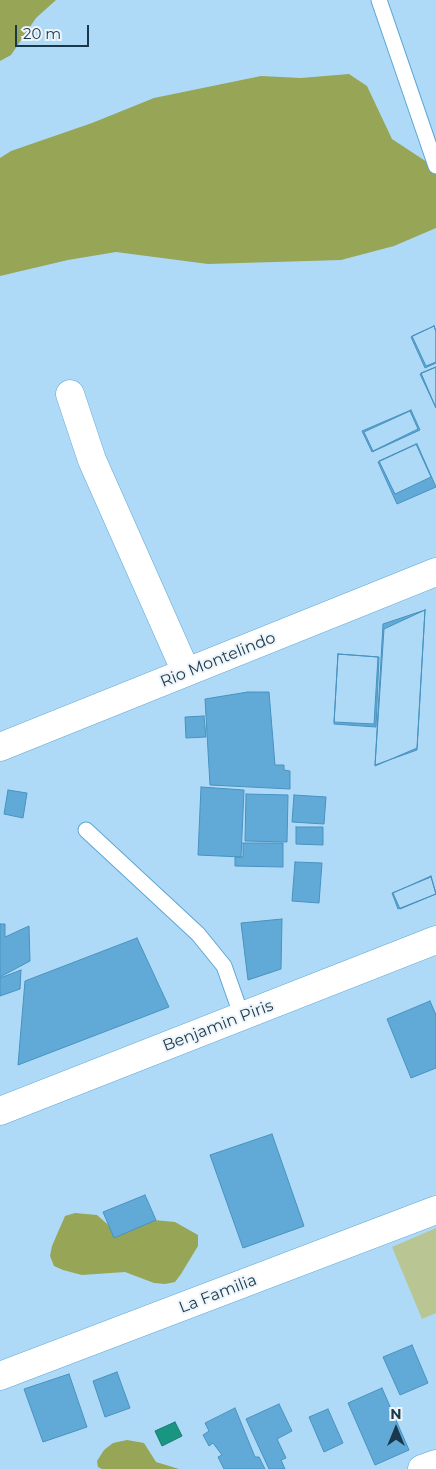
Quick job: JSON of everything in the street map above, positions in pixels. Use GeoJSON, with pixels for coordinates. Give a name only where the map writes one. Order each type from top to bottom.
{"type":"FeatureCollection","features":[{"type":"Feature","properties":{"kind":"street"},"geometry":{"type":"LineString","coordinates":[[70,394],[92,460],[186,672]]}},
{"type":"Feature","properties":{"kind":"street","name":"Rio Montelindo"},"geometry":{"type":"LineString","coordinates":[[0,748],[436,572]]}},
{"type":"Feature","properties":{"kind":"street","name":"Benjamin Piris"},"geometry":{"type":"LineString","coordinates":[[0,1111],[436,940]]}},
{"type":"Feature","properties":{"kind":"street","name":"La Familia"},"geometry":{"type":"LineString","coordinates":[[0,1376],[436,1210]]}},
{"type":"Feature","properties":{"kind":"street"},"geometry":{"type":"LineString","coordinates":[[422,1469],[436,1464]]}},
{"type":"Feature","properties":{"kind":"lane"},"geometry":{"type":"LineString","coordinates":[[379,0],[436,166]]}},
{"type":"Feature","properties":{"kind":"lane"},"geometry":{"type":"LineString","coordinates":[[86,830],[204,940],[224,966],[242,1017]]}},
{"type":"Feature","properties":{"kind":"shaded area"},"geometry":{"type":"Polygon","coordinates":[[[0,0],[56,0],[36,18],[11,55],[0,61],[0,0]]]}},
{"type":"Feature","properties":{"kind":"shaded area"},"geometry":{"type":"Polygon","coordinates":[[[349,74],[367,86],[392,139],[436,168],[436,228],[394,246],[341,260],[208,264],[116,252],[68,260],[0,276],[0,158],[11,151],[92,123],[154,98],[261,76],[301,78],[349,74]]]}},
{"type":"Feature","properties":{"kind":"shaded area"},"geometry":{"type":"Polygon","coordinates":[[[75,1213],[97,1215],[114,1230],[154,1220],[175,1222],[198,1235],[198,1246],[175,1282],[165,1284],[154,1283],[125,1272],[82,1275],[63,1270],[54,1266],[50,1256],[52,1246],[65,1216],[75,1213]]]}},
{"type":"Feature","properties":{"kind":"shaded area"},"geometry":{"type":"Polygon","coordinates":[[[436,1228],[436,1313],[422,1319],[392,1247],[436,1228]]]}},
{"type":"Feature","properties":{"kind":"shaded area"},"geometry":{"type":"Polygon","coordinates":[[[175,1422],[182,1436],[162,1446],[155,1431],[175,1422]]]}},
{"type":"Feature","properties":{"kind":"shaded area"},"geometry":{"type":"Polygon","coordinates":[[[127,1440],[144,1443],[156,1462],[179,1469],[102,1469],[98,1467],[97,1461],[104,1450],[113,1443],[127,1440]]]}},
{"type":"Feature","properties":{"kind":"building"},"geometry":{"type":"Polygon","coordinates":[[[434,326],[436,331],[436,363],[425,368],[411,337],[434,326]]]}},
{"type":"Feature","properties":{"kind":"building"},"geometry":{"type":"Polygon","coordinates":[[[434,326],[436,332],[436,362],[426,366],[412,336],[434,326]]]}},
{"type":"Feature","properties":{"kind":"building"},"geometry":{"type":"Polygon","coordinates":[[[436,367],[436,408],[420,374],[436,367]]]}},
{"type":"Feature","properties":{"kind":"building"},"geometry":{"type":"Polygon","coordinates":[[[436,367],[436,408],[421,373],[436,367]]]}},
{"type":"Feature","properties":{"kind":"building"},"geometry":{"type":"Polygon","coordinates":[[[411,410],[420,430],[372,452],[362,431],[411,410]]]}},
{"type":"Feature","properties":{"kind":"building"},"geometry":{"type":"Polygon","coordinates":[[[410,411],[418,429],[373,451],[364,432],[410,411]]]}},
{"type":"Feature","properties":{"kind":"building"},"geometry":{"type":"Polygon","coordinates":[[[416,444],[431,477],[395,494],[379,461],[416,444]]]}},
{"type":"Feature","properties":{"kind":"building"},"geometry":{"type":"Polygon","coordinates":[[[417,444],[436,487],[397,504],[378,462],[417,444]]]}},
{"type":"Feature","properties":{"kind":"building"},"geometry":{"type":"Polygon","coordinates":[[[425,610],[417,748],[375,766],[383,624],[425,610]]]}},
{"type":"Feature","properties":{"kind":"building"},"geometry":{"type":"Polygon","coordinates":[[[425,610],[417,750],[375,765],[384,629],[425,610]]]}},
{"type":"Feature","properties":{"kind":"building"},"geometry":{"type":"Polygon","coordinates":[[[338,654],[379,657],[376,727],[334,724],[338,654]]]}},
{"type":"Feature","properties":{"kind":"building"},"geometry":{"type":"Polygon","coordinates":[[[338,654],[378,657],[374,724],[334,722],[338,654]]]}},
{"type":"Feature","properties":{"kind":"building"},"geometry":{"type":"Polygon","coordinates":[[[248,692],[269,692],[275,765],[284,765],[284,770],[290,771],[290,789],[210,785],[205,699],[248,692]]]}},
{"type":"Feature","properties":{"kind":"building"},"geometry":{"type":"Polygon","coordinates":[[[204,716],[206,737],[186,738],[185,717],[204,716]]]}},
{"type":"Feature","properties":{"kind":"building"},"geometry":{"type":"Polygon","coordinates":[[[201,787],[244,790],[241,857],[198,855],[201,787]]]}},
{"type":"Feature","properties":{"kind":"building"},"geometry":{"type":"Polygon","coordinates":[[[8,790],[27,793],[23,818],[4,814],[8,790]]]}},
{"type":"Feature","properties":{"kind":"building"},"geometry":{"type":"Polygon","coordinates":[[[246,794],[288,795],[287,842],[245,841],[246,794]]]}},
{"type":"Feature","properties":{"kind":"building"},"geometry":{"type":"Polygon","coordinates":[[[294,795],[326,797],[324,824],[292,822],[294,795]]]}},
{"type":"Feature","properties":{"kind":"building"},"geometry":{"type":"Polygon","coordinates":[[[296,827],[323,827],[323,845],[296,844],[296,827]]]}},
{"type":"Feature","properties":{"kind":"building"},"geometry":{"type":"Polygon","coordinates":[[[243,843],[283,843],[283,867],[235,866],[235,857],[243,857],[243,843]]]}},
{"type":"Feature","properties":{"kind":"building"},"geometry":{"type":"Polygon","coordinates":[[[295,862],[322,863],[319,903],[292,901],[295,862]]]}},
{"type":"Feature","properties":{"kind":"building"},"geometry":{"type":"Polygon","coordinates":[[[431,876],[436,894],[400,909],[393,893],[431,876]]]}},
{"type":"Feature","properties":{"kind":"building"},"geometry":{"type":"Polygon","coordinates":[[[431,877],[436,894],[398,909],[392,893],[431,877]]]}},
{"type":"Feature","properties":{"kind":"building"},"geometry":{"type":"Polygon","coordinates":[[[282,919],[281,969],[248,980],[241,923],[282,919]]]}},
{"type":"Feature","properties":{"kind":"building"},"geometry":{"type":"Polygon","coordinates":[[[0,924],[5,924],[5,937],[29,926],[30,961],[0,977],[0,924]]]}},
{"type":"Feature","properties":{"kind":"building"},"geometry":{"type":"Polygon","coordinates":[[[137,938],[169,1007],[18,1065],[25,981],[137,938]]]}},
{"type":"Feature","properties":{"kind":"building"},"geometry":{"type":"Polygon","coordinates":[[[21,970],[20,989],[0,996],[0,978],[21,970]]]}},
{"type":"Feature","properties":{"kind":"building"},"geometry":{"type":"Polygon","coordinates":[[[430,1001],[436,1015],[436,1068],[411,1078],[387,1019],[430,1001]]]}},
{"type":"Feature","properties":{"kind":"building"},"geometry":{"type":"Polygon","coordinates":[[[272,1134],[304,1226],[243,1248],[210,1155],[272,1134]]]}},
{"type":"Feature","properties":{"kind":"building"},"geometry":{"type":"Polygon","coordinates":[[[145,1195],[156,1220],[114,1238],[103,1212],[145,1195]]]}},
{"type":"Feature","properties":{"kind":"building"},"geometry":{"type":"Polygon","coordinates":[[[412,1345],[428,1383],[400,1395],[383,1357],[412,1345]]]}},
{"type":"Feature","properties":{"kind":"building"},"geometry":{"type":"Polygon","coordinates":[[[117,1372],[130,1408],[105,1417],[93,1381],[117,1372]]]}},
{"type":"Feature","properties":{"kind":"building"},"geometry":{"type":"Polygon","coordinates":[[[69,1374],[87,1427],[43,1442],[24,1389],[69,1374]]]}},
{"type":"Feature","properties":{"kind":"building"},"geometry":{"type":"Polygon","coordinates":[[[382,1388],[409,1450],[375,1465],[348,1403],[382,1388]]]}},
{"type":"Feature","properties":{"kind":"building"},"geometry":{"type":"Polygon","coordinates":[[[279,1404],[292,1431],[277,1439],[286,1458],[281,1460],[285,1469],[269,1469],[246,1419],[279,1404]]]}},
{"type":"Feature","properties":{"kind":"building"},"geometry":{"type":"Polygon","coordinates":[[[235,1408],[255,1457],[259,1457],[265,1469],[224,1469],[218,1457],[222,1455],[213,1443],[209,1446],[203,1435],[209,1431],[205,1423],[235,1408]]]}},
{"type":"Feature","properties":{"kind":"building"},"geometry":{"type":"Polygon","coordinates":[[[328,1409],[343,1443],[324,1452],[309,1417],[328,1409]]]}}]}
